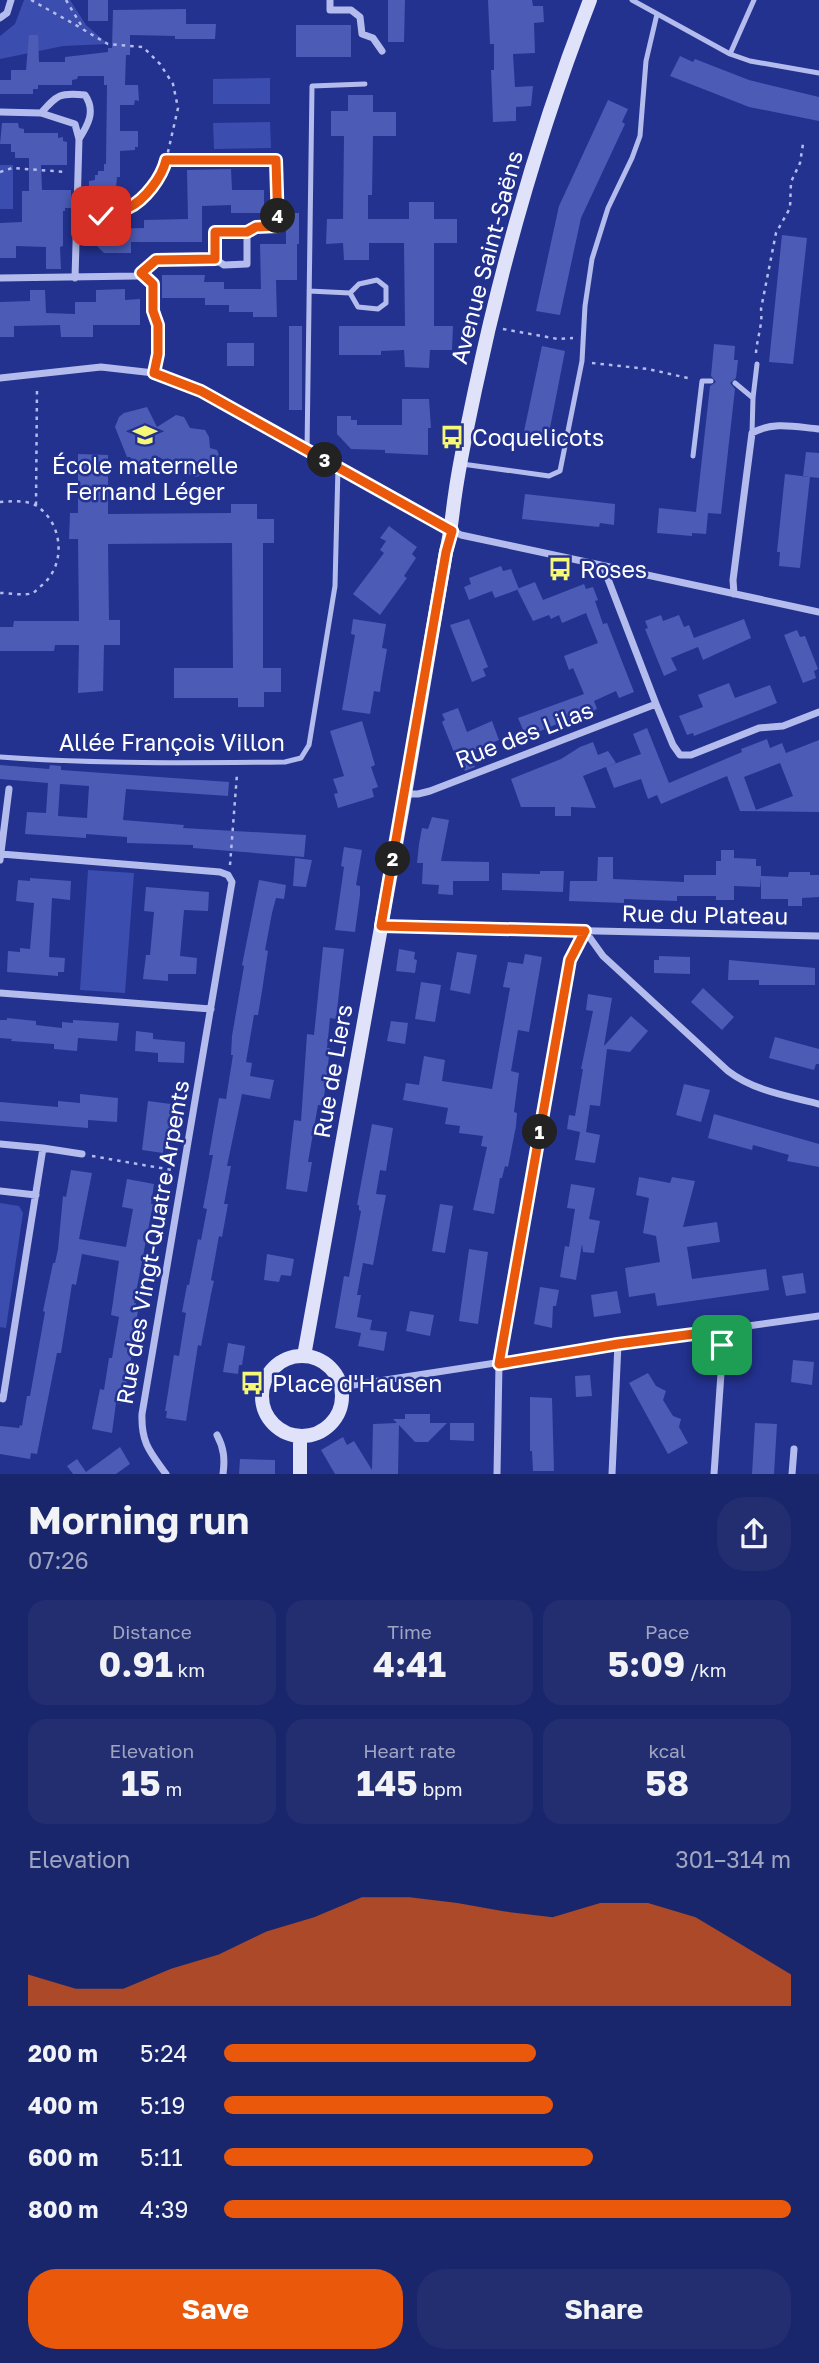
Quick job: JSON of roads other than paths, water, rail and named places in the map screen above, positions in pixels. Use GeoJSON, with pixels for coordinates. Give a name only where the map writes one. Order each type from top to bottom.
{"type":"FeatureCollection","features":[{"type":"Feature","properties":{"kind":"street"},"geometry":{"type":"LineString","coordinates":[[0,18],[7,13],[11,0]]}},
{"type":"Feature","properties":{"kind":"street"},"geometry":{"type":"LineString","coordinates":[[330,0],[330,10],[351,10],[360,18],[362,34],[373,38],[382,51]]}},
{"type":"Feature","properties":{"kind":"street","name":"Avenue Saint-Saëns"},"geometry":{"type":"LineString","coordinates":[[405,794],[446,552],[452,531],[460,464],[491,325],[535,159],[590,0]]}},
{"type":"Feature","properties":{"kind":"street"},"geometry":{"type":"LineString","coordinates":[[41,113],[55,97],[65,94],[85,95],[91,103],[91,116],[79,139]]}},
{"type":"Feature","properties":{"kind":"street"},"geometry":{"type":"LineString","coordinates":[[0,112],[41,113],[75,124],[79,139],[75,278]]}},
{"type":"Feature","properties":{"kind":"street"},"geometry":{"type":"LineString","coordinates":[[0,278],[137,276],[156,260],[215,259],[224,265],[247,264],[247,232],[215,232],[215,259]]}},
{"type":"Feature","properties":{"kind":"street"},"geometry":{"type":"LineString","coordinates":[[0,378],[101,367],[154,373],[201,391],[452,531],[819,612]]}},
{"type":"Feature","properties":{"kind":"street"},"geometry":{"type":"LineString","coordinates":[[734,594],[733,580],[752,433],[774,425],[819,429]]}},
{"type":"Feature","properties":{"kind":"street"},"geometry":{"type":"LineString","coordinates":[[603,566],[656,704],[676,752],[680,755],[691,755],[759,729],[783,726],[819,712]]}},
{"type":"Feature","properties":{"kind":"street","name":"Rue des Lilas"},"geometry":{"type":"LineString","coordinates":[[405,794],[430,791],[656,704]]}},
{"type":"Feature","properties":{"kind":"street"},"geometry":{"type":"LineString","coordinates":[[0,860],[9,789]]}},
{"type":"Feature","properties":{"kind":"street","name":"Rue de Liers"},"geometry":{"type":"LineString","coordinates":[[304,1356],[405,794]]}},
{"type":"Feature","properties":{"kind":"street","name":"Rue des Vingt-Quatre Arpents"},"geometry":{"type":"LineString","coordinates":[[1,854],[220,872],[228,875],[232,881],[142,1422],[145,1446],[166,1474]]}},
{"type":"Feature","properties":{"kind":"street","name":"Rue du Plateau"},"geometry":{"type":"LineString","coordinates":[[381,926],[819,936]]}},
{"type":"Feature","properties":{"kind":"street"},"geometry":{"type":"LineString","coordinates":[[497,1474],[499,1364],[570,960],[585,931],[603,956],[735,1076],[758,1087],[819,1104]]}},
{"type":"Feature","properties":{"kind":"street"},"geometry":{"type":"LineString","coordinates":[[0,993],[211,1009]]}},
{"type":"Feature","properties":{"kind":"street"},"geometry":{"type":"LineString","coordinates":[[0,1144],[82,1154]]}},
{"type":"Feature","properties":{"kind":"street"},"geometry":{"type":"LineString","coordinates":[[0,1398],[3,1399],[43,1148]]}},
{"type":"Feature","properties":{"kind":"street"},"geometry":{"type":"LineString","coordinates":[[0,1191],[36,1195]]}},
{"type":"Feature","properties":{"kind":"street"},"geometry":{"type":"LineString","coordinates":[[340,1387],[819,1316]]}},
{"type":"Feature","properties":{"kind":"street"},"geometry":{"type":"LineString","coordinates":[[714,1474],[724,1330]]}},
{"type":"Feature","properties":{"kind":"street"},"geometry":{"type":"LineString","coordinates":[[612,1474],[618,1344]]}},
{"type":"Feature","properties":{"kind":"street"},"geometry":{"type":"LineString","coordinates":[[304,1356],[323,1362],[337,1378],[340,1387],[341,1402],[336,1415],[327,1426],[300,1436],[289,1434],[271,1422],[262,1402],[266,1379],[281,1361],[292,1357],[304,1356]]}},
{"type":"Feature","properties":{"kind":"street"},"geometry":{"type":"LineString","coordinates":[[217,1435],[223,1445],[223,1474]]}},
{"type":"Feature","properties":{"kind":"street"},"geometry":{"type":"LineString","coordinates":[[300,1436],[300,1474]]}},
{"type":"Feature","properties":{"kind":"street"},"geometry":{"type":"LineString","coordinates":[[792,1474],[794,1449]]}},
{"type":"Feature","properties":{"kind":"lane"},"geometry":{"type":"LineString","coordinates":[[632,0],[730,54],[750,61],[819,73]]}},
{"type":"Feature","properties":{"kind":"lane"},"geometry":{"type":"LineString","coordinates":[[730,54],[754,0]]}},
{"type":"Feature","properties":{"kind":"lane"},"geometry":{"type":"LineString","coordinates":[[460,464],[549,476],[560,471],[582,361],[592,259],[608,208],[640,136],[646,61],[657,14]]}},
{"type":"Feature","properties":{"kind":"lane"},"geometry":{"type":"LineString","coordinates":[[307,451],[312,86],[365,84]]}},
{"type":"Feature","properties":{"kind":"lane"},"geometry":{"type":"LineString","coordinates":[[377,280],[386,287],[386,303],[378,309],[358,307],[351,293],[359,284],[377,280]]}},
{"type":"Feature","properties":{"kind":"lane"},"geometry":{"type":"LineString","coordinates":[[309,291],[351,293]]}},
{"type":"Feature","properties":{"kind":"lane"},"geometry":{"type":"LineString","coordinates":[[752,433],[757,363]]}},
{"type":"Feature","properties":{"kind":"lane"},"geometry":{"type":"LineString","coordinates":[[693,456],[702,381],[711,381]]}},
{"type":"Feature","properties":{"kind":"lane"},"geometry":{"type":"LineString","coordinates":[[735,383],[753,398]]}},
{"type":"Feature","properties":{"kind":"lane","name":"Allée François Villon"},"geometry":{"type":"LineString","coordinates":[[0,757],[98,764],[285,762],[301,758],[309,745],[335,586],[338,467]]}},
{"type":"Feature","properties":{"kind":"place","name":"École maternelle Fernand Léger"},"geometry":{"type":"Point","coordinates":[145,435]}},
{"type":"Feature","properties":{"kind":"place","name":"Coquelicots"},"geometry":{"type":"Point","coordinates":[452,437]}},
{"type":"Feature","properties":{"kind":"place","name":"Roses"},"geometry":{"type":"Point","coordinates":[560,569]}},
{"type":"Feature","properties":{"kind":"place","name":"Place d'Hausen"},"geometry":{"type":"Point","coordinates":[252,1383]}}]}
